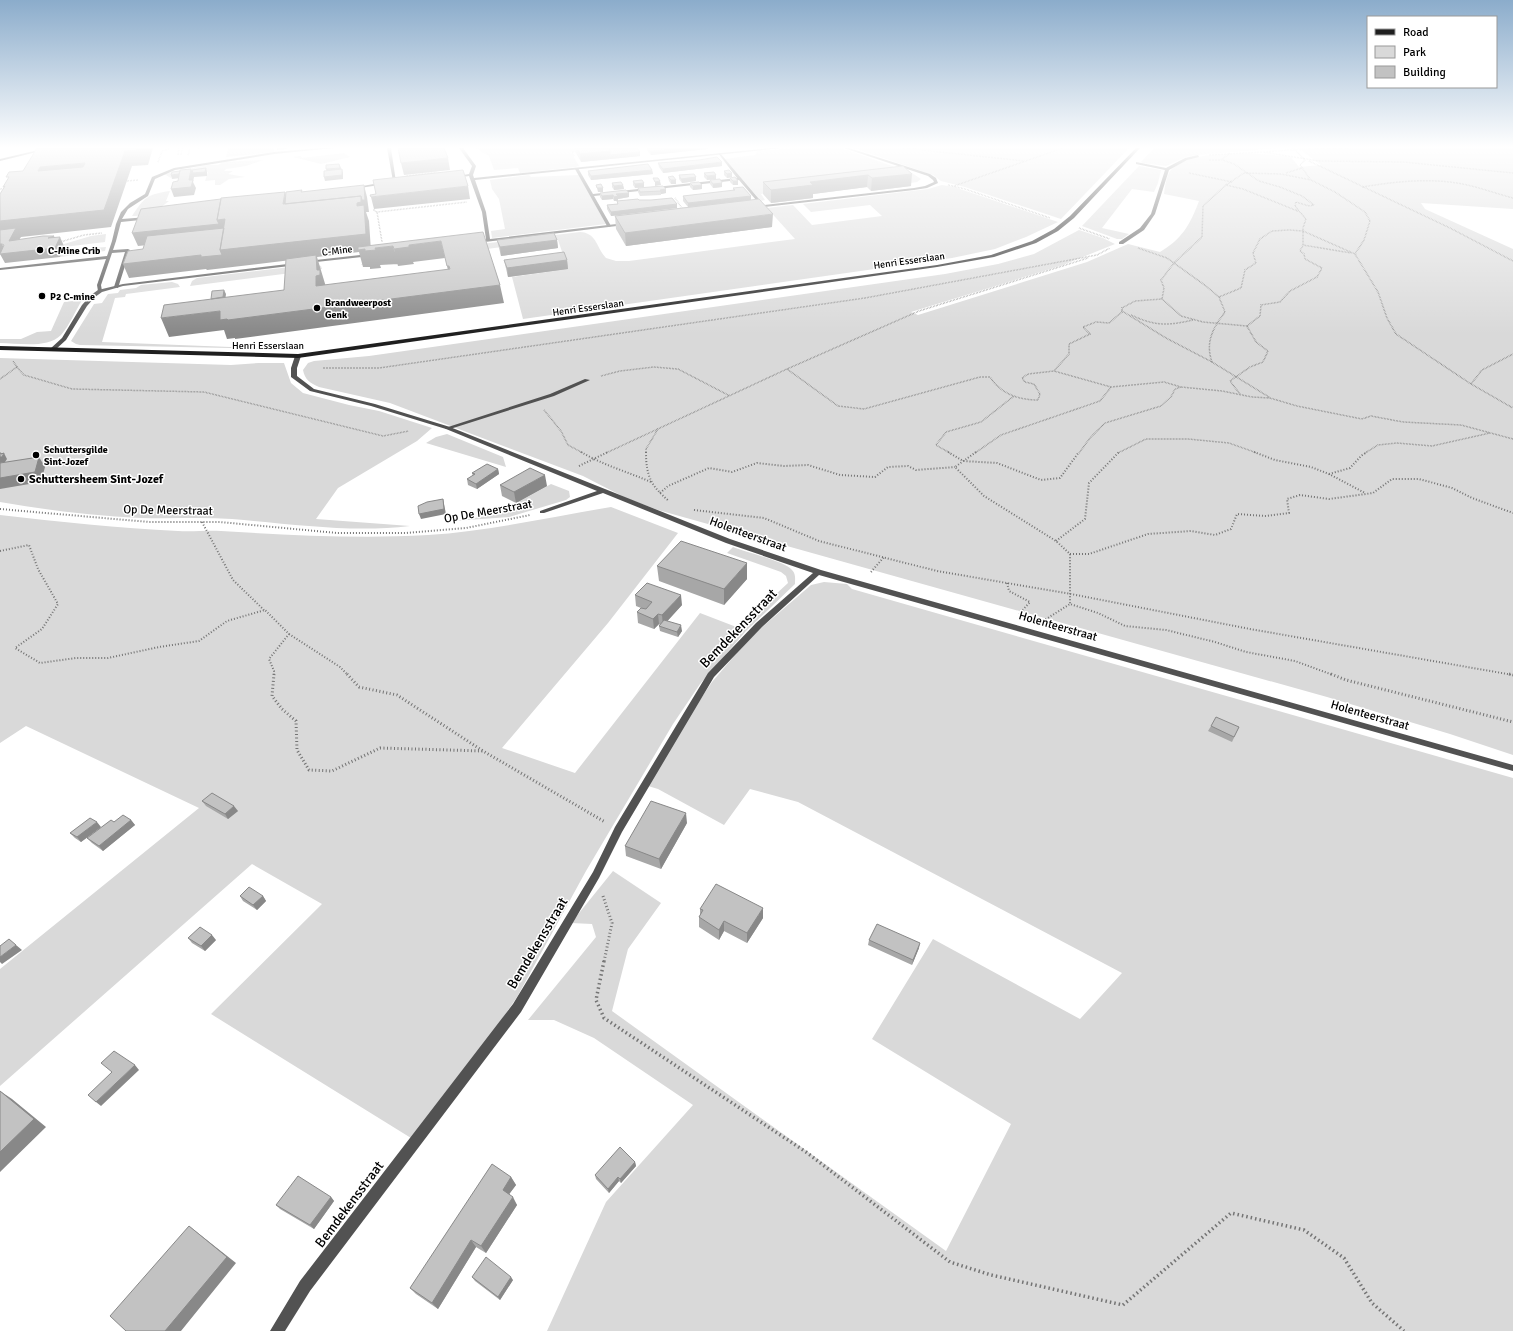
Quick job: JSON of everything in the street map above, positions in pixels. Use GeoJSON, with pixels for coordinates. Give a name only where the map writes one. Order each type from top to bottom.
{"type":"FeatureCollection","features":[{"type":"Feature","properties":{"kind":"street"},"geometry":{"type":"LineString","coordinates":[[100,291],[99,285],[114,241],[118,220],[124,210]]}},
{"type":"Feature","properties":{"kind":"street"},"geometry":{"type":"LineString","coordinates":[[483,210],[488,240]]}},
{"type":"Feature","properties":{"kind":"street"},"geometry":{"type":"LineString","coordinates":[[601,210],[609,226]]}},
{"type":"Feature","properties":{"kind":"street","name":"Henri Esserslaan"},"geometry":{"type":"LineString","coordinates":[[0,348],[298,356],[937,266],[992,256],[1034,242],[1056,230],[1079,210]]}},
{"type":"Feature","properties":{"kind":"street"},"geometry":{"type":"LineString","coordinates":[[1121,243],[1142,229],[1154,210]]}},
{"type":"Feature","properties":{"kind":"street"},"geometry":{"type":"LineString","coordinates":[[118,220],[154,217]]}},
{"type":"Feature","properties":{"kind":"street"},"geometry":{"type":"LineString","coordinates":[[470,242],[633,223]]}},
{"type":"Feature","properties":{"kind":"street"},"geometry":{"type":"LineString","coordinates":[[0,270],[128,250],[116,287]]}},
{"type":"Feature","properties":{"kind":"street","name":"C-Mine"},"geometry":{"type":"LineString","coordinates":[[53,349],[64,339],[85,305],[100,291],[116,287],[375,254]]}},
{"type":"Feature","properties":{"kind":"street"},"geometry":{"type":"LineString","coordinates":[[298,356],[294,368],[294,376],[312,390],[372,405],[448,428],[602,491]]}},
{"type":"Feature","properties":{"kind":"street"},"geometry":{"type":"LineString","coordinates":[[448,428],[536,400],[587,380]]}},
{"type":"Feature","properties":{"kind":"street","name":"Op De Meerstraat"},"geometry":{"type":"LineString","coordinates":[[542,512],[602,491]]}},
{"type":"Feature","properties":{"kind":"street","name":"Holenteerstraat"},"geometry":{"type":"LineString","coordinates":[[602,491],[728,541],[818,572],[1513,768]]}},
{"type":"Feature","properties":{"kind":"street","name":"Bemdekensstraat"},"geometry":{"type":"LineString","coordinates":[[277,1331],[305,1286],[517,1008],[596,875],[618,830],[711,675],[759,625],[818,572]]}},
{"type":"Feature","properties":{"kind":"path"},"geometry":{"type":"LineString","coordinates":[[374,210],[378,212],[392,210]]}},
{"type":"Feature","properties":{"kind":"path"},"geometry":{"type":"LineString","coordinates":[[1025,210],[1034,213]]}},
{"type":"Feature","properties":{"kind":"path"},"geometry":{"type":"LineString","coordinates":[[1162,299],[1164,288],[1161,280],[1174,263],[1202,237],[1203,210]]}},
{"type":"Feature","properties":{"kind":"path"},"geometry":{"type":"LineString","coordinates":[[1054,371],[1069,354],[1069,344],[1090,334],[1083,327],[1096,322],[1110,323],[1122,311],[1122,308],[1127,303],[1140,300],[1162,299],[1182,316],[1217,323],[1247,326],[1260,316],[1261,305],[1280,302],[1290,291],[1317,277],[1322,268],[1305,259],[1304,254],[1300,251],[1303,245],[1303,231],[1306,219],[1300,212],[1295,210]]}},
{"type":"Feature","properties":{"kind":"path"},"geometry":{"type":"LineString","coordinates":[[1355,254],[1364,240],[1370,220],[1365,212],[1362,210]]}},
{"type":"Feature","properties":{"kind":"path"},"geometry":{"type":"LineString","coordinates":[[1412,210],[1450,228],[1513,261]]}},
{"type":"Feature","properties":{"kind":"path"},"geometry":{"type":"LineString","coordinates":[[378,212],[382,242]]}},
{"type":"Feature","properties":{"kind":"path"},"geometry":{"type":"LineString","coordinates":[[58,243],[84,235],[116,231]]}},
{"type":"Feature","properties":{"kind":"path"},"geometry":{"type":"LineString","coordinates":[[1219,297],[1241,288],[1245,270],[1256,263],[1253,253],[1260,239],[1272,231],[1303,231],[1355,254],[1378,292],[1387,318],[1396,334],[1471,384],[1513,408]]}},
{"type":"Feature","properties":{"kind":"path"},"geometry":{"type":"LineString","coordinates":[[561,475],[787,369],[920,311],[1097,255],[1121,243],[1167,258],[1219,297],[1226,312],[1217,323],[1210,340],[1208,352],[1212,362]]}},
{"type":"Feature","properties":{"kind":"path"},"geometry":{"type":"LineString","coordinates":[[1303,245],[1355,254]]}},
{"type":"Feature","properties":{"kind":"path"},"geometry":{"type":"LineString","coordinates":[[317,368],[379,368],[826,303],[1019,271],[1049,263],[1097,255]]}},
{"type":"Feature","properties":{"kind":"path"},"geometry":{"type":"LineString","coordinates":[[1122,311],[1152,325],[1169,326],[1193,319]]}},
{"type":"Feature","properties":{"kind":"path"},"geometry":{"type":"LineString","coordinates":[[1122,311],[1163,337],[1195,355],[1212,362],[1270,398]]}},
{"type":"Feature","properties":{"kind":"path"},"geometry":{"type":"LineString","coordinates":[[1240,395],[1230,381],[1250,367],[1263,362],[1268,351],[1256,342],[1247,326]]}},
{"type":"Feature","properties":{"kind":"path"},"geometry":{"type":"LineString","coordinates":[[1471,384],[1482,370],[1513,354]]}},
{"type":"Feature","properties":{"kind":"path"},"geometry":{"type":"LineString","coordinates":[[9,356],[24,376],[72,389],[204,392],[383,436],[411,431]]}},
{"type":"Feature","properties":{"kind":"path"},"geometry":{"type":"LineString","coordinates":[[0,379],[17,367]]}},
{"type":"Feature","properties":{"kind":"path"},"geometry":{"type":"LineString","coordinates":[[587,380],[626,370],[654,367],[678,369],[730,396]]}},
{"type":"Feature","properties":{"kind":"path"},"geometry":{"type":"LineString","coordinates":[[787,369],[838,406],[864,409],[980,377],[990,377],[994,385],[1014,396],[1029,400],[1038,400],[1040,394],[1034,384],[1025,382],[1022,378],[1028,374],[1054,371],[1111,387],[1164,382],[1181,387],[1222,391],[1252,397],[1270,398],[1297,406],[1362,419],[1371,416],[1403,422],[1461,424],[1513,439]]}},
{"type":"Feature","properties":{"kind":"path"},"geometry":{"type":"LineString","coordinates":[[660,493],[668,486],[709,468],[732,472],[757,463],[784,466],[808,465],[840,475],[875,477],[888,468],[908,466],[916,470],[954,467],[1001,435],[1100,401],[1111,387]]}},
{"type":"Feature","properties":{"kind":"path"},"geometry":{"type":"LineString","coordinates":[[1014,396],[981,422],[946,432],[936,445],[963,461],[997,464],[1041,480],[1060,478],[1090,438],[1105,423],[1161,406],[1171,397],[1175,389],[1181,387]]}},
{"type":"Feature","properties":{"kind":"path"},"geometry":{"type":"LineString","coordinates":[[536,400],[561,431],[568,445],[600,464],[626,471],[651,482]]}},
{"type":"Feature","properties":{"kind":"path"},"geometry":{"type":"LineString","coordinates":[[658,429],[646,449],[646,467],[651,482],[672,504]]}},
{"type":"Feature","properties":{"kind":"path"},"geometry":{"type":"LineString","coordinates":[[1329,474],[1350,468],[1361,456],[1378,445],[1397,443],[1432,446],[1490,433]]}},
{"type":"Feature","properties":{"kind":"path"},"geometry":{"type":"LineString","coordinates":[[1056,541],[1085,519],[1089,483],[1118,453],[1146,439],[1188,439],[1229,443],[1275,460],[1311,467],[1329,474],[1366,494]]}},
{"type":"Feature","properties":{"kind":"path"},"geometry":{"type":"LineString","coordinates":[[954,467],[984,496],[1056,541],[1070,554],[1089,554],[1148,534],[1191,531],[1215,535],[1231,529],[1237,514],[1265,516],[1289,513],[1286,499],[1300,495],[1329,499],[1373,493],[1392,479],[1419,479],[1452,488],[1472,498],[1513,512]]}},
{"type":"Feature","properties":{"kind":"path","name":"Op De Meerstraat"},"geometry":{"type":"LineString","coordinates":[[0,508],[12,511],[149,522],[220,522],[337,533],[406,533],[466,528],[542,512]]}},
{"type":"Feature","properties":{"kind":"path"},"geometry":{"type":"LineString","coordinates":[[692,510],[764,518],[819,541],[937,571],[1071,594],[1250,629],[1513,675]]}},
{"type":"Feature","properties":{"kind":"path"},"geometry":{"type":"LineString","coordinates":[[202,522],[233,580],[289,634],[340,667],[360,687],[396,695],[483,751],[618,830]]}},
{"type":"Feature","properties":{"kind":"path"},"geometry":{"type":"LineString","coordinates":[[0,551],[29,545],[38,569],[58,604],[42,629],[15,648],[40,663],[76,658],[108,658],[159,647],[199,642],[227,621],[265,610]]}},
{"type":"Feature","properties":{"kind":"path"},"geometry":{"type":"LineString","coordinates":[[1070,554],[1070,604]]}},
{"type":"Feature","properties":{"kind":"path"},"geometry":{"type":"LineString","coordinates":[[1007,583],[1009,591],[1030,602],[1015,618]]}},
{"type":"Feature","properties":{"kind":"path"},"geometry":{"type":"LineString","coordinates":[[1041,622],[1070,604],[1098,613],[1125,626],[1166,630],[1215,642],[1246,652],[1294,661],[1346,680],[1513,722]]}},
{"type":"Feature","properties":{"kind":"path"},"geometry":{"type":"LineString","coordinates":[[289,634],[269,659],[274,671],[272,696],[282,710],[296,721],[297,750],[309,770],[332,771],[380,748],[483,751]]}},
{"type":"Feature","properties":{"kind":"path"},"geometry":{"type":"LineString","coordinates":[[596,875],[612,923],[596,1000],[604,1018],[806,1152],[950,1262],[991,1275],[1123,1305],[1231,1213],[1304,1230],[1344,1258],[1372,1303],[1404,1331]]}},
{"type":"Feature","properties":{"kind":"green space"},"geometry":{"type":"Polygon","coordinates":[[[136,210],[155,210],[147,214],[132,216],[136,210]]]}},
{"type":"Feature","properties":{"kind":"green space"},"geometry":{"type":"Polygon","coordinates":[[[501,210],[598,210],[606,224],[492,238],[491,231],[505,229],[501,210]]]}},
{"type":"Feature","properties":{"kind":"green space"},"geometry":{"type":"Polygon","coordinates":[[[769,210],[798,210],[812,225],[882,216],[876,210],[1023,210],[1058,222],[995,249],[952,258],[523,319],[512,277],[568,269],[558,240],[361,265],[367,258],[580,232],[590,235],[596,241],[606,258],[616,261],[629,261],[795,239],[769,210]]]}},
{"type":"Feature","properties":{"kind":"green space"},"geometry":{"type":"Polygon","coordinates":[[[809,210],[827,210],[811,212],[809,210]]]}},
{"type":"Feature","properties":{"kind":"green space"},"geometry":{"type":"Polygon","coordinates":[[[1034,210],[1070,210],[1061,219],[1034,210]]]}},
{"type":"Feature","properties":{"kind":"green space"},"geometry":{"type":"Polygon","coordinates":[[[1097,210],[1116,210],[1102,228],[1129,234],[1122,239],[1117,239],[1082,226],[1097,210]]]}},
{"type":"Feature","properties":{"kind":"green space"},"geometry":{"type":"Polygon","coordinates":[[[1195,210],[1427,210],[1513,249],[1513,755],[1450,734],[1327,697],[658,510],[626,498],[583,476],[390,403],[319,387],[308,381],[303,370],[308,363],[314,361],[369,356],[945,274],[998,264],[1034,254],[1079,230],[1103,238],[1115,244],[1063,265],[911,312],[918,315],[1087,262],[1128,244],[1160,252],[1180,236],[1189,224],[1195,210]]]}},
{"type":"Feature","properties":{"kind":"green space"},"geometry":{"type":"Polygon","coordinates":[[[106,234],[105,242],[64,247],[64,244],[91,236],[106,234]]]}},
{"type":"Feature","properties":{"kind":"green space"},"geometry":{"type":"Polygon","coordinates":[[[106,247],[105,251],[60,257],[60,255],[71,254],[80,249],[106,247]]]}},
{"type":"Feature","properties":{"kind":"green space"},"geometry":{"type":"Polygon","coordinates":[[[316,264],[321,266],[322,269],[190,286],[192,281],[197,278],[316,264]]]}},
{"type":"Feature","properties":{"kind":"green space"},"geometry":{"type":"Polygon","coordinates":[[[172,282],[178,284],[180,287],[126,294],[125,297],[115,298],[102,342],[281,349],[80,345],[71,341],[94,304],[102,303],[108,294],[118,293],[120,290],[136,288],[141,285],[172,282]]]}},
{"type":"Feature","properties":{"kind":"green space"},"geometry":{"type":"Polygon","coordinates":[[[82,300],[67,327],[61,335],[55,339],[40,344],[0,343],[0,339],[21,339],[37,332],[51,331],[64,302],[82,300]]]}},
{"type":"Feature","properties":{"kind":"green space"},"geometry":{"type":"Polygon","coordinates":[[[0,358],[231,365],[284,363],[291,383],[303,393],[379,411],[432,428],[417,441],[338,488],[316,519],[410,526],[366,529],[221,518],[123,517],[35,508],[0,502],[0,358]]]}},
{"type":"Feature","properties":{"kind":"green space"},"geometry":{"type":"Polygon","coordinates":[[[447,434],[503,457],[506,467],[426,443],[436,437],[447,434]]]}},
{"type":"Feature","properties":{"kind":"green space"},"geometry":{"type":"Polygon","coordinates":[[[551,484],[569,491],[570,497],[566,500],[509,517],[454,521],[494,515],[551,484]]]}},
{"type":"Feature","properties":{"kind":"green space"},"geometry":{"type":"Polygon","coordinates":[[[611,507],[678,533],[608,623],[502,748],[575,773],[700,613],[739,628],[788,583],[786,576],[781,572],[727,553],[733,547],[773,560],[788,567],[794,573],[795,584],[746,631],[700,684],[673,724],[586,871],[517,997],[489,1038],[411,1138],[211,1014],[322,904],[252,864],[0,1086],[0,969],[199,808],[26,726],[0,743],[0,515],[156,530],[376,537],[451,533],[611,507]]]}},
{"type":"Feature","properties":{"kind":"green space"},"geometry":{"type":"Polygon","coordinates":[[[824,582],[847,584],[852,589],[1513,778],[1513,1331],[547,1331],[606,1202],[693,1105],[594,1038],[554,1020],[528,1020],[596,937],[592,924],[571,923],[613,871],[661,903],[628,949],[612,1011],[946,1251],[1011,1124],[872,1039],[933,939],[1080,1019],[1122,973],[798,802],[750,789],[724,825],[658,789],[648,786],[679,731],[712,682],[742,647],[761,628],[811,585],[824,582]]]}},
{"type":"Feature","properties":{"kind":"building"},"geometry":{"type":"Polygon","coordinates":[[[0,210],[103,210],[0,221],[0,210]]]}},
{"type":"Feature","properties":{"kind":"building"},"geometry":{"type":"Polygon","coordinates":[[[141,210],[219,210],[217,220],[219,224],[132,233],[141,210]]]}},
{"type":"Feature","properties":{"kind":"building"},"geometry":{"type":"Polygon","coordinates":[[[219,210],[364,210],[366,234],[220,250],[225,219],[217,220],[219,210]]]}},
{"type":"Feature","properties":{"kind":"building"},"geometry":{"type":"Polygon","coordinates":[[[610,210],[627,210],[611,212],[610,210]]]}},
{"type":"Feature","properties":{"kind":"building"},"geometry":{"type":"Polygon","coordinates":[[[665,210],[769,210],[773,214],[625,233],[615,216],[665,210]]]}},
{"type":"Feature","properties":{"kind":"building"},"geometry":{"type":"Polygon","coordinates":[[[16,228],[9,241],[43,236],[54,236],[48,238],[60,237],[55,248],[0,254],[4,245],[0,244],[0,230],[16,228]]]}},
{"type":"Feature","properties":{"kind":"building"},"geometry":{"type":"Polygon","coordinates":[[[224,228],[220,250],[222,255],[201,257],[201,255],[123,264],[128,251],[143,249],[147,236],[224,228]]]}},
{"type":"Feature","properties":{"kind":"building"},"geometry":{"type":"Polygon","coordinates":[[[483,232],[500,285],[228,320],[220,320],[220,311],[161,318],[164,305],[284,290],[286,259],[316,255],[317,270],[320,270],[320,275],[316,276],[316,286],[450,269],[449,266],[447,266],[441,241],[409,245],[409,247],[394,249],[393,246],[365,251],[365,249],[358,250],[358,247],[483,232]]]}},
{"type":"Feature","properties":{"kind":"building"},"geometry":{"type":"Polygon","coordinates":[[[554,233],[557,240],[500,247],[497,240],[554,233]]]}},
{"type":"Feature","properties":{"kind":"building"},"geometry":{"type":"Polygon","coordinates":[[[564,252],[567,260],[507,268],[504,260],[564,252]]]}},
{"type":"Feature","properties":{"kind":"building"},"geometry":{"type":"Polygon","coordinates":[[[224,290],[223,297],[211,299],[212,291],[224,290]]]}},
{"type":"Feature","properties":{"kind":"building"},"geometry":{"type":"Polygon","coordinates":[[[0,453],[4,453],[2,457],[0,457],[0,453]]]}},
{"type":"Feature","properties":{"kind":"building"},"geometry":{"type":"Polygon","coordinates":[[[39,457],[35,472],[0,478],[0,463],[39,457]]]}},
{"type":"Feature","properties":{"kind":"building"},"geometry":{"type":"Polygon","coordinates":[[[487,464],[498,469],[476,484],[467,479],[475,474],[472,473],[487,464]]]}},
{"type":"Feature","properties":{"kind":"building"},"geometry":{"type":"Polygon","coordinates":[[[530,468],[545,475],[514,492],[500,485],[530,468]]]}},
{"type":"Feature","properties":{"kind":"building"},"geometry":{"type":"Polygon","coordinates":[[[443,499],[444,509],[419,514],[418,506],[427,502],[443,499]]]}},
{"type":"Feature","properties":{"kind":"building"},"geometry":{"type":"Polygon","coordinates":[[[681,541],[747,563],[724,589],[657,566],[681,541]]]}},
{"type":"Feature","properties":{"kind":"building"},"geometry":{"type":"Polygon","coordinates":[[[647,583],[681,595],[662,615],[658,614],[653,619],[637,612],[641,608],[646,609],[652,602],[635,595],[647,583]]]}},
{"type":"Feature","properties":{"kind":"building"},"geometry":{"type":"Polygon","coordinates":[[[664,620],[681,625],[677,632],[659,626],[664,620]]]}},
{"type":"Feature","properties":{"kind":"building"},"geometry":{"type":"Polygon","coordinates":[[[1216,717],[1239,727],[1234,737],[1211,726],[1216,717]]]}},
{"type":"Feature","properties":{"kind":"building"},"geometry":{"type":"Polygon","coordinates":[[[212,793],[234,806],[225,814],[202,801],[212,793]]]}},
{"type":"Feature","properties":{"kind":"building"},"geometry":{"type":"Polygon","coordinates":[[[651,801],[686,813],[659,859],[625,846],[651,801]]]}},
{"type":"Feature","properties":{"kind":"building"},"geometry":{"type":"Polygon","coordinates":[[[123,815],[131,820],[99,846],[87,838],[111,820],[114,822],[123,815]]]}},
{"type":"Feature","properties":{"kind":"building"},"geometry":{"type":"Polygon","coordinates":[[[90,818],[97,822],[77,837],[70,833],[90,818]]]}},
{"type":"Feature","properties":{"kind":"building"},"geometry":{"type":"Polygon","coordinates":[[[716,884],[763,908],[747,933],[724,921],[719,930],[699,917],[703,910],[700,909],[716,884]]]}},
{"type":"Feature","properties":{"kind":"building"},"geometry":{"type":"Polygon","coordinates":[[[249,887],[263,896],[253,905],[240,896],[249,887]]]}},
{"type":"Feature","properties":{"kind":"building"},"geometry":{"type":"Polygon","coordinates":[[[877,924],[920,943],[913,960],[869,940],[877,924]]]}},
{"type":"Feature","properties":{"kind":"building"},"geometry":{"type":"Polygon","coordinates":[[[200,927],[212,935],[201,946],[188,938],[200,927]]]}},
{"type":"Feature","properties":{"kind":"building"},"geometry":{"type":"Polygon","coordinates":[[[9,939],[16,945],[0,957],[0,946],[9,939]]]}},
{"type":"Feature","properties":{"kind":"building"},"geometry":{"type":"Polygon","coordinates":[[[114,1051],[135,1065],[96,1102],[88,1095],[112,1072],[101,1063],[114,1051]]]}},
{"type":"Feature","properties":{"kind":"building"},"geometry":{"type":"Polygon","coordinates":[[[0,1091],[34,1119],[0,1152],[0,1091]]]}},
{"type":"Feature","properties":{"kind":"building"},"geometry":{"type":"Polygon","coordinates":[[[620,1147],[635,1162],[620,1179],[618,1177],[608,1189],[595,1175],[620,1147]]]}},
{"type":"Feature","properties":{"kind":"building"},"geometry":{"type":"Polygon","coordinates":[[[492,1164],[511,1177],[503,1190],[513,1197],[481,1246],[471,1240],[432,1303],[410,1288],[492,1164]]]}},
{"type":"Feature","properties":{"kind":"building"},"geometry":{"type":"Polygon","coordinates":[[[298,1176],[331,1197],[310,1225],[276,1205],[298,1176]]]}},
{"type":"Feature","properties":{"kind":"building"},"geometry":{"type":"Polygon","coordinates":[[[189,1226],[227,1257],[165,1331],[126,1331],[110,1316],[189,1226]]]}},
{"type":"Feature","properties":{"kind":"building"},"geometry":{"type":"Polygon","coordinates":[[[486,1257],[511,1277],[498,1297],[472,1277],[486,1257]]]}},
{"type":"Feature","properties":{"kind":"place","name":"C-Mine Crib"},"geometry":{"type":"Point","coordinates":[40,250]}},
{"type":"Feature","properties":{"kind":"place","name":"P2 C-mine"},"geometry":{"type":"Point","coordinates":[42,296]}},
{"type":"Feature","properties":{"kind":"place","name":"Brandweerpost Genk"},"geometry":{"type":"Point","coordinates":[317,308]}},
{"type":"Feature","properties":{"kind":"place","name":"Schuttersgilde Sint-Jozef"},"geometry":{"type":"Point","coordinates":[36,455]}},
{"type":"Feature","properties":{"kind":"place","name":"Schuttersheem Sint-Jozef"},"geometry":{"type":"Point","coordinates":[21,479]}}]}
